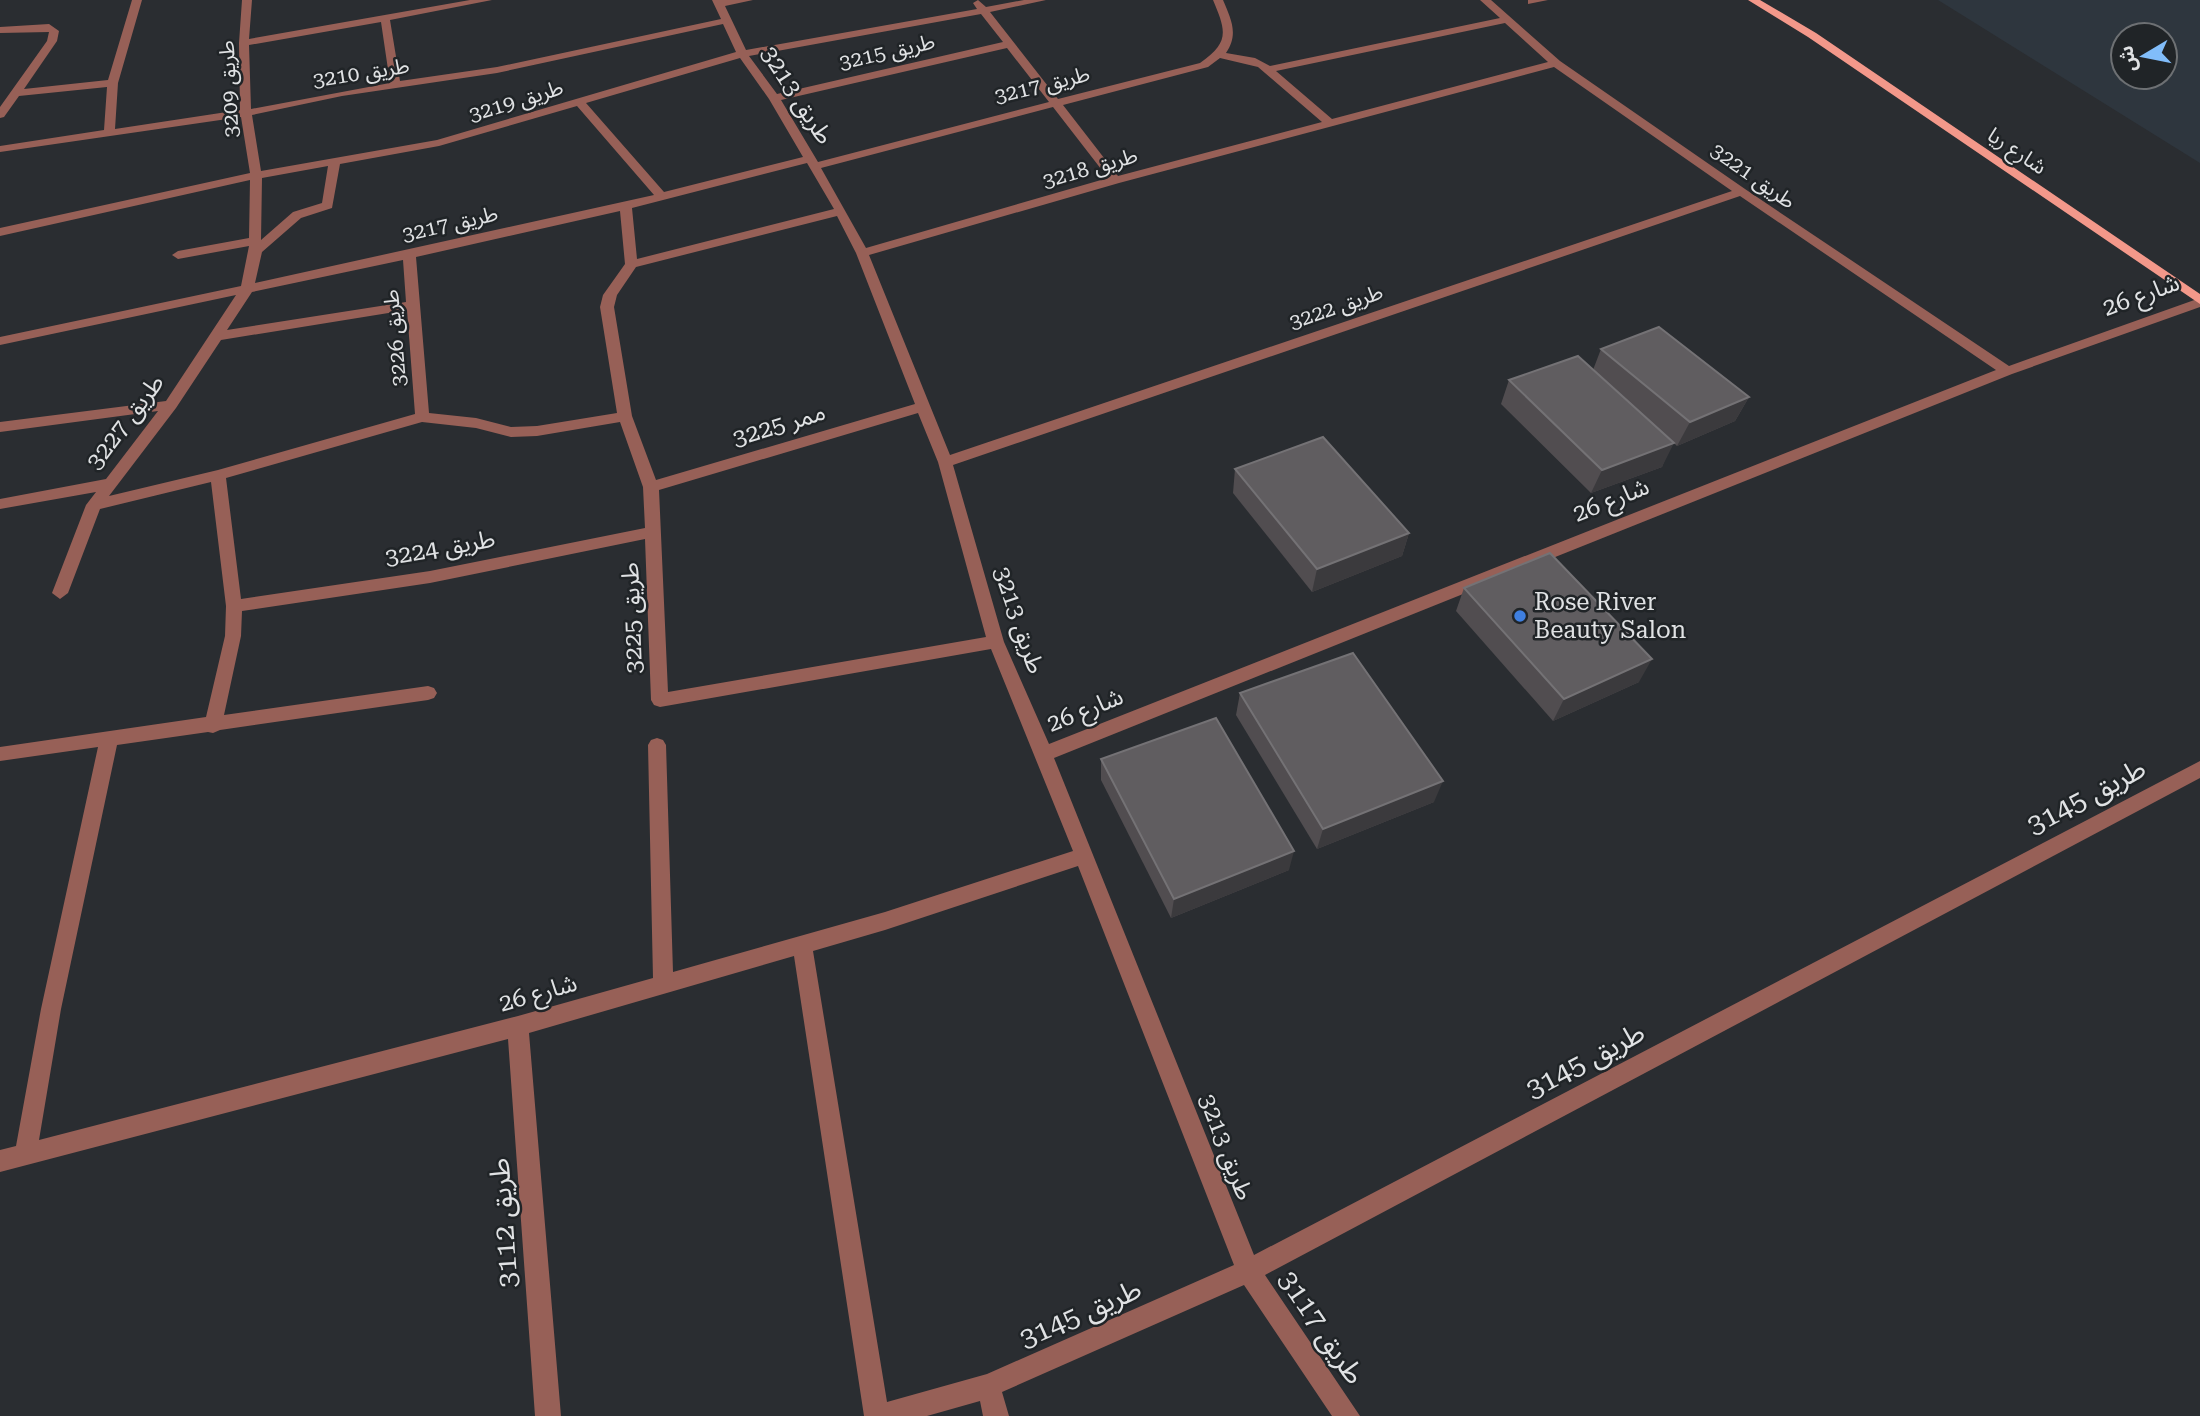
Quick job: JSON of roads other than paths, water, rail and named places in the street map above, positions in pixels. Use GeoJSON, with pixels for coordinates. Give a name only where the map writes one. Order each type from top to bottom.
{"type":"FeatureCollection","features":[{"type":"Feature","properties":{"kind":"main road","name":"شارع ريا"},"geometry":{"type":"LineString","coordinates":[[1753,0],[1812,34],[2200,301]]}},
{"type":"Feature","properties":{"kind":"main road","name":"شارع ريا"},"geometry":{"type":"LineString","coordinates":[[1774,0],[1812,34]]}},
{"type":"Feature","properties":{"kind":"street"},"geometry":{"type":"LineString","coordinates":[[109,134],[113,83],[137,0]]}},
{"type":"Feature","properties":{"kind":"street","name":"طريق 3209"},"geometry":{"type":"LineString","coordinates":[[247,0],[243,43],[246,113],[256,175],[255,246]]}},
{"type":"Feature","properties":{"kind":"street"},"geometry":{"type":"LineString","coordinates":[[243,43],[463,2],[487,0]]}},
{"type":"Feature","properties":{"kind":"street","name":"طريق 3210"},"geometry":{"type":"LineString","coordinates":[[0,149],[246,113],[342,93],[497,70],[748,0]]}},
{"type":"Feature","properties":{"kind":"street","name":"طريق 3219"},"geometry":{"type":"LineString","coordinates":[[0,232],[256,175],[439,143],[741,54],[979,5],[1041,0]]}},
{"type":"Feature","properties":{"kind":"street"},"geometry":{"type":"LineString","coordinates":[[1218,0],[1230,28],[1229,42],[1220,55],[1251,60],[1267,70],[1330,123]]}},
{"type":"Feature","properties":{"kind":"street","name":"طريق 3221"},"geometry":{"type":"LineString","coordinates":[[1485,0],[1556,63],[1741,192],[2007,371]]}},
{"type":"Feature","properties":{"kind":"street"},"geometry":{"type":"LineString","coordinates":[[979,5],[1115,180]]}},
{"type":"Feature","properties":{"kind":"street","name":"طريق 3213"},"geometry":{"type":"LineString","coordinates":[[720,8],[741,54],[774,98],[841,211],[862,253],[945,462],[996,642],[1085,855],[1248,1271]]}},
{"type":"Feature","properties":{"kind":"street"},"geometry":{"type":"LineString","coordinates":[[385,18],[396,87]]}},
{"type":"Feature","properties":{"kind":"street"},"geometry":{"type":"LineString","coordinates":[[1267,70],[1506,20]]}},
{"type":"Feature","properties":{"kind":"street"},"geometry":{"type":"LineString","coordinates":[[0,30],[49,27],[54,31],[52,41],[18,93],[4,105],[0,115]]}},
{"type":"Feature","properties":{"kind":"street","name":"طريق 3215"},"geometry":{"type":"LineString","coordinates":[[774,98],[1009,44]]}},
{"type":"Feature","properties":{"kind":"street","name":"طريق 3217"},"geometry":{"type":"LineString","coordinates":[[0,341],[409,255],[626,206],[660,195],[811,162],[1185,72],[1220,55]]}},
{"type":"Feature","properties":{"kind":"street","name":"طريق 3218"},"geometry":{"type":"LineString","coordinates":[[862,253],[1115,180],[1556,63]]}},
{"type":"Feature","properties":{"kind":"street"},"geometry":{"type":"LineString","coordinates":[[18,93],[113,83]]}},
{"type":"Feature","properties":{"kind":"street"},"geometry":{"type":"LineString","coordinates":[[579,102],[660,195]]}},
{"type":"Feature","properties":{"kind":"street"},"geometry":{"type":"LineString","coordinates":[[178,255],[255,246],[297,215],[328,205],[334,162]]}},
{"type":"Feature","properties":{"kind":"street","name":"طريق 3222"},"geometry":{"type":"LineString","coordinates":[[945,462],[1741,192]]}},
{"type":"Feature","properties":{"kind":"street"},"geometry":{"type":"LineString","coordinates":[[626,206],[631,264],[841,211]]}},
{"type":"Feature","properties":{"kind":"street"},"geometry":{"type":"LineString","coordinates":[[247,289],[255,246]]}},
{"type":"Feature","properties":{"kind":"street","name":"طريق 3226"},"geometry":{"type":"LineString","coordinates":[[409,255],[422,417]]}},
{"type":"Feature","properties":{"kind":"street","name":"طريق 3225"},"geometry":{"type":"LineString","coordinates":[[631,264],[610,295],[607,307],[625,416],[651,487],[660,699],[996,642]]}},
{"type":"Feature","properties":{"kind":"street","name":"طريق 3227"},"geometry":{"type":"LineString","coordinates":[[60,593],[94,505],[171,405],[247,289]]}},
{"type":"Feature","properties":{"kind":"street","name":"شارع 26"},"geometry":{"type":"LineString","coordinates":[[1044,754],[2007,371],[2200,301]]}},
{"type":"Feature","properties":{"kind":"street"},"geometry":{"type":"LineString","coordinates":[[217,336],[413,305]]}},
{"type":"Feature","properties":{"kind":"street"},"geometry":{"type":"LineString","coordinates":[[0,427],[171,405]]}},
{"type":"Feature","properties":{"kind":"street","name":"ممر 3225"},"geometry":{"type":"LineString","coordinates":[[651,487],[921,407]]}},
{"type":"Feature","properties":{"kind":"street"},"geometry":{"type":"LineString","coordinates":[[94,505],[218,475],[422,417],[454,420],[511,432],[537,431],[625,416]]}},
{"type":"Feature","properties":{"kind":"street"},"geometry":{"type":"LineString","coordinates":[[213,726],[233,636],[234,606],[218,475]]}},
{"type":"Feature","properties":{"kind":"street"},"geometry":{"type":"LineString","coordinates":[[0,504],[108,484]]}},
{"type":"Feature","properties":{"kind":"street","name":"طريق 3224"},"geometry":{"type":"LineString","coordinates":[[234,606],[430,577],[653,532]]}},
{"type":"Feature","properties":{"kind":"street"},"geometry":{"type":"LineString","coordinates":[[0,754],[213,726],[428,693]]}},
{"type":"Feature","properties":{"kind":"street"},"geometry":{"type":"LineString","coordinates":[[25,1156],[51,1009],[109,740]]}},
{"type":"Feature","properties":{"kind":"street"},"geometry":{"type":"LineString","coordinates":[[657,745],[663,984]]}},
{"type":"Feature","properties":{"kind":"street","name":"طريق 3145"},"geometry":{"type":"LineString","coordinates":[[988,1385],[1248,1271],[2200,769]]}},
{"type":"Feature","properties":{"kind":"street","name":"شارع 26"},"geometry":{"type":"LineString","coordinates":[[0,1161],[518,1026],[952,900],[1085,855]]}},
{"type":"Feature","properties":{"kind":"street"},"geometry":{"type":"LineString","coordinates":[[802,945],[877,1416]]}},
{"type":"Feature","properties":{"kind":"street","name":"طريق 3112"},"geometry":{"type":"LineString","coordinates":[[518,1026],[548,1416]]}},
{"type":"Feature","properties":{"kind":"street","name":"طريق 3117"},"geometry":{"type":"LineString","coordinates":[[1248,1271],[1347,1416]]}},
{"type":"Feature","properties":{"kind":"street"},"geometry":{"type":"LineString","coordinates":[[883,1416],[988,1385],[996,1416]]}},
{"type":"Feature","properties":{"kind":"place","name":"Rose River Beauty Salon"},"geometry":{"type":"Point","coordinates":[1520,616]}}]}
